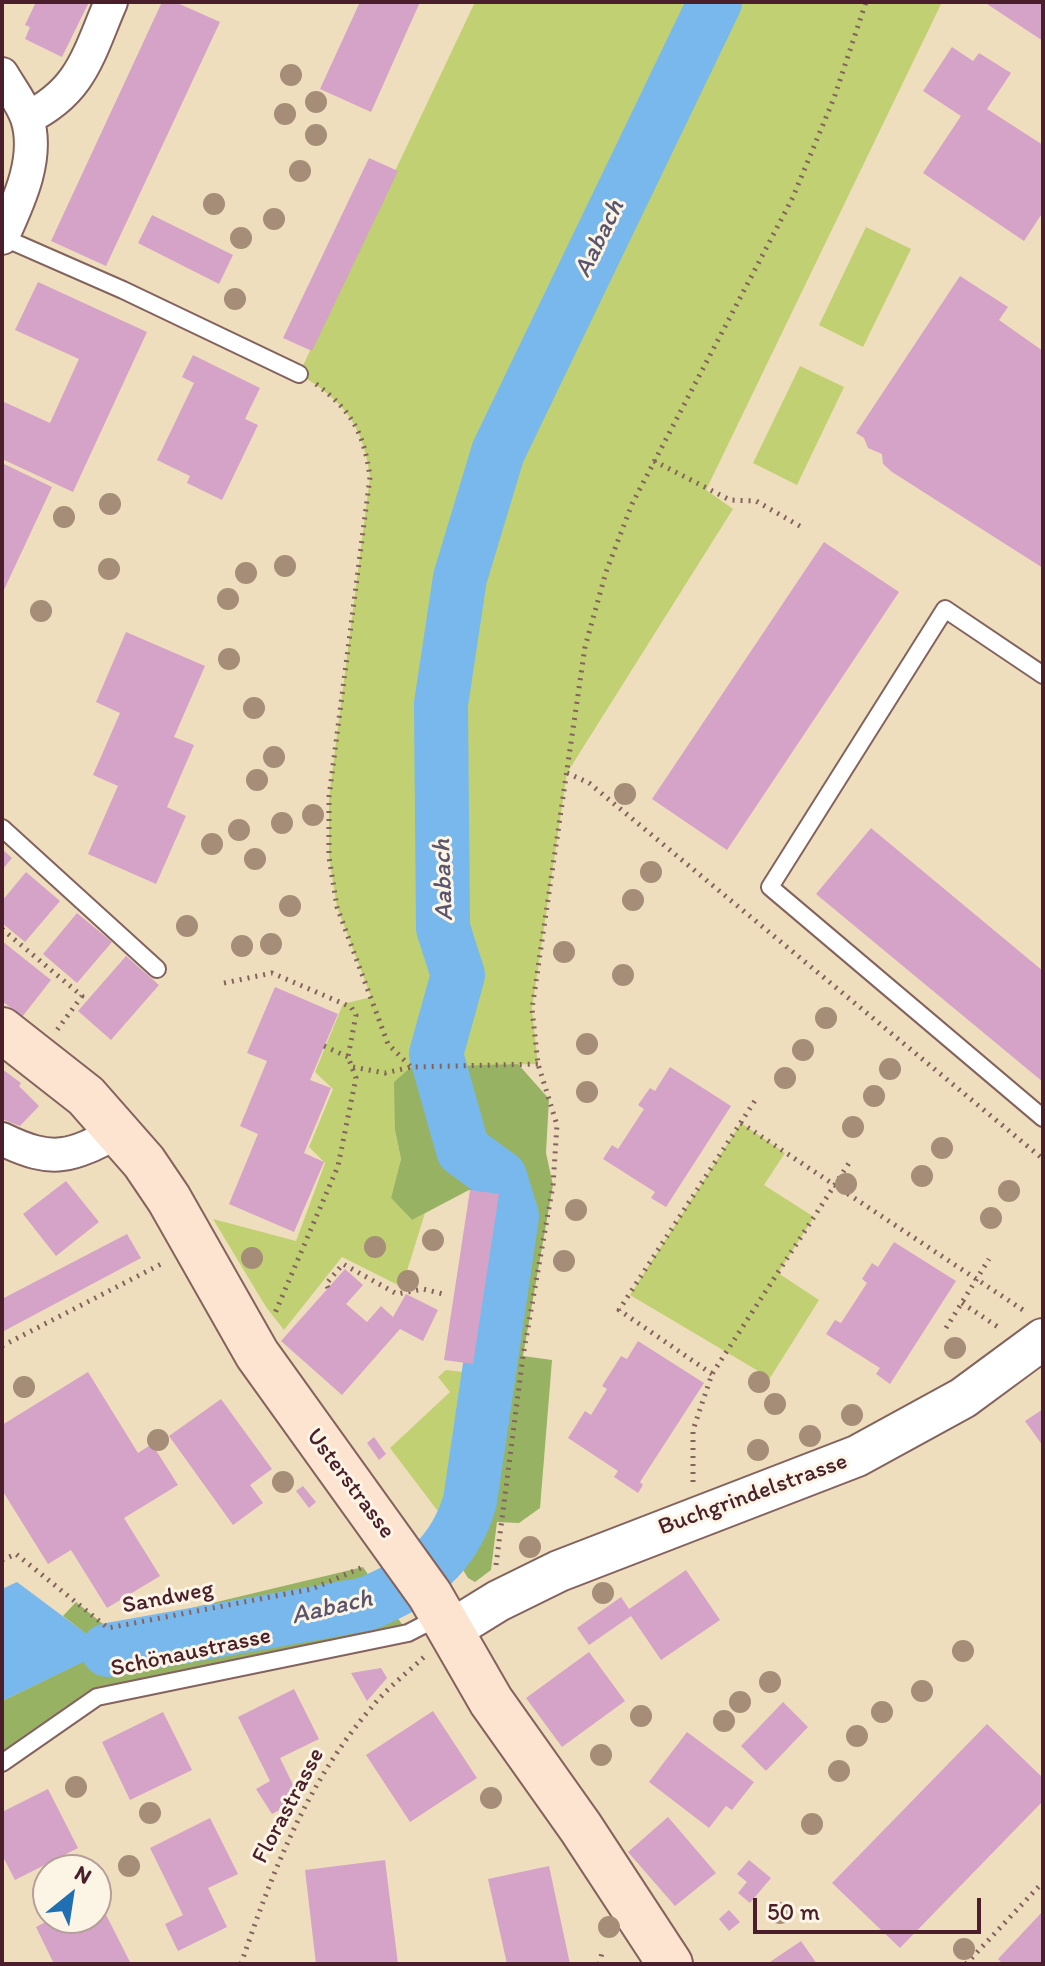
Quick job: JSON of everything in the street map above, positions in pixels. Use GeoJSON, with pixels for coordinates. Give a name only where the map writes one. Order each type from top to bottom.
{"type":"FeatureCollection","features":[{"type":"Feature","properties":{"kind":"main road","name":"Usterstrasse"},"geometry":{"type":"LineString","coordinates":[[2,1030],[86,1096],[120,1131],[169,1199],[257,1354],[323,1451],[382,1560],[491,1701],[670,1964]]}},
{"type":"Feature","properties":{"kind":"street"},"geometry":{"type":"LineString","coordinates":[[27,118],[50,107],[66,94],[79,73],[111,2]]}},
{"type":"Feature","properties":{"kind":"street"},"geometry":{"type":"LineString","coordinates":[[2,74],[27,118],[27,173],[2,238]]}},
{"type":"Feature","properties":{"kind":"street"},"geometry":{"type":"LineString","coordinates":[[2,1139],[29,1153],[54,1157],[74,1155],[120,1131]]}},
{"type":"Feature","properties":{"kind":"street","name":"Buchgrindelstrasse"},"geometry":{"type":"LineString","coordinates":[[433,1624],[498,1601],[559,1571],[649,1534],[800,1481],[911,1430],[963,1398],[1028,1330]]}},
{"type":"Feature","properties":{"kind":"lane"},"geometry":{"type":"LineString","coordinates":[[2,238],[123,290],[299,374]]}},
{"type":"Feature","properties":{"kind":"lane"},"geometry":{"type":"LineString","coordinates":[[1043,675],[945,609],[770,887],[1043,1118]]}},
{"type":"Feature","properties":{"kind":"lane"},"geometry":{"type":"LineString","coordinates":[[2,828],[157,969]]}},
{"type":"Feature","properties":{"kind":"lane","name":"Schönaustrasse"},"geometry":{"type":"LineString","coordinates":[[2,1763],[97,1697],[433,1624]]}},
{"type":"Feature","properties":{"kind":"path"},"geometry":{"type":"LineString","coordinates":[[495,1572],[523,1356],[553,1185],[557,1125],[538,1064],[532,1009],[585,647],[606,572],[632,504],[793,197],[834,98],[866,2]]}},
{"type":"Feature","properties":{"kind":"path"},"geometry":{"type":"LineString","coordinates":[[299,374],[337,401],[366,444],[370,477],[329,797],[329,857],[337,907],[388,1044],[411,1067]]}},
{"type":"Feature","properties":{"kind":"path"},"geometry":{"type":"LineString","coordinates":[[654,461],[730,500],[756,501],[805,529]]}},
{"type":"Feature","properties":{"kind":"path"},"geometry":{"type":"LineString","coordinates":[[567,773],[589,783],[1043,1159]]}},
{"type":"Feature","properties":{"kind":"path"},"geometry":{"type":"LineString","coordinates":[[2,929],[82,996],[37,1056]]}},
{"type":"Feature","properties":{"kind":"path"},"geometry":{"type":"LineString","coordinates":[[224,983],[272,973],[351,1007],[356,1015],[348,1057],[356,1078],[338,1166],[257,1354]]}},
{"type":"Feature","properties":{"kind":"path"},"geometry":{"type":"LineString","coordinates":[[324,1046],[348,1057]]}},
{"type":"Feature","properties":{"kind":"path"},"geometry":{"type":"LineString","coordinates":[[353,1067],[385,1073],[411,1067],[538,1064]]}},
{"type":"Feature","properties":{"kind":"path"},"geometry":{"type":"LineString","coordinates":[[712,1374],[619,1310],[756,1099]]}},
{"type":"Feature","properties":{"kind":"path"},"geometry":{"type":"LineString","coordinates":[[741,1123],[977,1280],[1028,1330]]}},
{"type":"Feature","properties":{"kind":"path"},"geometry":{"type":"LineString","coordinates":[[699,1518],[691,1472],[693,1430],[712,1374],[849,1163]]}},
{"type":"Feature","properties":{"kind":"path"},"geometry":{"type":"LineString","coordinates":[[2,1346],[195,1246]]}},
{"type":"Feature","properties":{"kind":"path"},"geometry":{"type":"LineString","coordinates":[[946,1328],[989,1259]]}},
{"type":"Feature","properties":{"kind":"path"},"geometry":{"type":"LineString","coordinates":[[328,1288],[326,1284],[343,1264],[397,1294],[423,1289],[447,1295]]}},
{"type":"Feature","properties":{"kind":"path"},"geometry":{"type":"LineString","coordinates":[[962,1303],[1028,1330]]}},
{"type":"Feature","properties":{"kind":"path","name":"Sandweg"},"geometry":{"type":"LineString","coordinates":[[2,1560],[16,1554],[108,1628],[312,1589],[382,1560]]}},
{"type":"Feature","properties":{"kind":"path","name":"Florastrasse"},"geometry":{"type":"LineString","coordinates":[[241,1964],[272,1873],[325,1770],[433,1624]]}},
{"type":"Feature","properties":{"kind":"path"},"geometry":{"type":"LineString","coordinates":[[966,1964],[1043,1882]]}},
{"type":"Feature","properties":{"kind":"path"},"geometry":{"type":"LineString","coordinates":[[599,1964],[603,1949]]}},
{"type":"Feature","properties":{"kind":"green space"},"geometry":{"type":"Polygon","coordinates":[[[475,2],[942,2],[706,490],[733,509],[567,773],[532,1009],[538,1064],[411,1067],[395,1130],[401,1159],[391,1198],[412,1220],[425,1213],[402,1287],[342,1257],[284,1330],[266,1307],[213,1219],[296,1241],[325,1163],[309,1147],[333,1089],[315,1072],[343,1004],[371,997],[337,907],[329,857],[329,797],[370,477],[362,443],[349,416],[328,394],[299,374],[475,2]]]}},
{"type":"Feature","properties":{"kind":"green space"},"geometry":{"type":"Polygon","coordinates":[[[866,227],[911,249],[863,347],[819,325],[866,227]]]}},
{"type":"Feature","properties":{"kind":"green space"},"geometry":{"type":"Polygon","coordinates":[[[800,366],[844,387],[797,485],[753,463],[800,366]]]}},
{"type":"Feature","properties":{"kind":"green space"},"geometry":{"type":"Polygon","coordinates":[[[518,1064],[549,1099],[546,1153],[553,1185],[523,1356],[552,1360],[540,1508],[519,1523],[497,1522],[491,1570],[475,1582],[468,1578],[435,1524],[467,1464],[473,1364],[499,1195],[469,1190],[412,1220],[391,1198],[401,1159],[395,1130],[394,1082],[411,1067],[518,1064]]]}},
{"type":"Feature","properties":{"kind":"green space"},"geometry":{"type":"Polygon","coordinates":[[[741,1123],[785,1153],[764,1185],[814,1217],[778,1273],[819,1300],[770,1378],[630,1295],[741,1123]]]}},
{"type":"Feature","properties":{"kind":"green space"},"geometry":{"type":"Polygon","coordinates":[[[446,1370],[472,1373],[467,1464],[440,1514],[390,1448],[450,1392],[438,1377],[446,1370]]]}},
{"type":"Feature","properties":{"kind":"green space"},"geometry":{"type":"Polygon","coordinates":[[[363,1567],[408,1633],[97,1697],[2,1763],[2,1701],[107,1650],[63,1616],[76,1602],[108,1628],[363,1567]]]}},
{"type":"Feature","properties":{"kind":"water"},"geometry":{"type":"Polygon","coordinates":[[[17,1582],[108,1650],[2,1701],[2,1589],[17,1582]]]}},
{"type":"Feature","properties":{"kind":"building"},"geometry":{"type":"Polygon","coordinates":[[[36,2],[89,2],[62,57],[25,39],[30,27],[25,25],[36,2]]]}},
{"type":"Feature","properties":{"kind":"building"},"geometry":{"type":"Polygon","coordinates":[[[162,2],[175,2],[220,22],[106,266],[51,241],[162,2]]]}},
{"type":"Feature","properties":{"kind":"building"},"geometry":{"type":"Polygon","coordinates":[[[360,2],[420,2],[371,112],[320,89],[360,2]]]}},
{"type":"Feature","properties":{"kind":"building"},"geometry":{"type":"Polygon","coordinates":[[[984,2],[1043,2],[1043,41],[984,2]]]}},
{"type":"Feature","properties":{"kind":"building"},"geometry":{"type":"Polygon","coordinates":[[[952,47],[973,61],[979,53],[1011,73],[987,109],[1043,145],[1043,212],[1024,241],[923,173],[961,116],[923,91],[952,47]]]}},
{"type":"Feature","properties":{"kind":"building"},"geometry":{"type":"Polygon","coordinates":[[[369,158],[398,171],[312,351],[283,338],[369,158]]]}},
{"type":"Feature","properties":{"kind":"building"},"geometry":{"type":"Polygon","coordinates":[[[152,215],[233,255],[219,284],[138,243],[152,215]]]}},
{"type":"Feature","properties":{"kind":"building"},"geometry":{"type":"Polygon","coordinates":[[[960,276],[1008,307],[999,320],[1043,351],[1043,568],[892,472],[883,464],[882,454],[868,448],[864,438],[856,433],[960,276]]]}},
{"type":"Feature","properties":{"kind":"building"},"geometry":{"type":"Polygon","coordinates":[[[38,282],[147,332],[73,492],[2,459],[2,401],[50,423],[79,359],[15,330],[38,282]]]}},
{"type":"Feature","properties":{"kind":"building"},"geometry":{"type":"Polygon","coordinates":[[[193,355],[260,388],[245,419],[258,425],[222,500],[187,483],[190,476],[157,460],[194,383],[182,377],[193,355]]]}},
{"type":"Feature","properties":{"kind":"building"},"geometry":{"type":"Polygon","coordinates":[[[2,463],[52,487],[2,594],[2,463]]]}},
{"type":"Feature","properties":{"kind":"building"},"geometry":{"type":"Polygon","coordinates":[[[824,542],[899,592],[727,850],[652,799],[824,542]]]}},
{"type":"Feature","properties":{"kind":"building"},"geometry":{"type":"Polygon","coordinates":[[[126,632],[205,666],[174,737],[194,745],[167,807],[186,816],[156,884],[88,854],[118,786],[93,775],[120,713],[96,702],[126,632]]]}},
{"type":"Feature","properties":{"kind":"building"},"geometry":{"type":"Polygon","coordinates":[[[871,828],[1043,971],[1043,1082],[816,894],[871,828]]]}},
{"type":"Feature","properties":{"kind":"building"},"geometry":{"type":"Polygon","coordinates":[[[2,849],[12,858],[2,870],[2,849]]]}},
{"type":"Feature","properties":{"kind":"building"},"geometry":{"type":"Polygon","coordinates":[[[26,872],[60,901],[25,942],[2,923],[2,901],[26,872]]]}},
{"type":"Feature","properties":{"kind":"building"},"geometry":{"type":"Polygon","coordinates":[[[77,913],[112,942],[77,983],[43,954],[77,913]]]}},
{"type":"Feature","properties":{"kind":"building"},"geometry":{"type":"Polygon","coordinates":[[[2,941],[51,980],[22,1017],[2,1001],[2,941]]]}},
{"type":"Feature","properties":{"kind":"building"},"geometry":{"type":"Polygon","coordinates":[[[126,956],[159,985],[111,1040],[78,1011],[126,956]]]}},
{"type":"Feature","properties":{"kind":"building"},"geometry":{"type":"Polygon","coordinates":[[[275,987],[338,1014],[310,1080],[331,1088],[304,1153],[324,1162],[294,1232],[229,1204],[258,1134],[240,1126],[267,1061],[247,1053],[275,987]]]}},
{"type":"Feature","properties":{"kind":"building"},"geometry":{"type":"Polygon","coordinates":[[[670,1067],[731,1106],[666,1207],[651,1198],[655,1192],[603,1159],[612,1145],[618,1149],[644,1109],[638,1105],[650,1088],[655,1091],[670,1067]]]}},
{"type":"Feature","properties":{"kind":"building"},"geometry":{"type":"Polygon","coordinates":[[[2,1069],[21,1083],[19,1086],[39,1106],[20,1126],[2,1119],[2,1069]]]}},
{"type":"Feature","properties":{"kind":"building"},"geometry":{"type":"Polygon","coordinates":[[[66,1181],[99,1222],[56,1256],[23,1214],[66,1181]]]}},
{"type":"Feature","properties":{"kind":"building"},"geometry":{"type":"Polygon","coordinates":[[[470,1190],[499,1194],[473,1364],[444,1360],[470,1190]]]}},
{"type":"Feature","properties":{"kind":"building"},"geometry":{"type":"Polygon","coordinates":[[[127,1234],[141,1258],[4,1331],[2,1299],[127,1234]]]}},
{"type":"Feature","properties":{"kind":"building"},"geometry":{"type":"Polygon","coordinates":[[[894,1242],[956,1281],[890,1384],[876,1374],[880,1368],[826,1334],[835,1320],[841,1323],[867,1283],[862,1279],[872,1263],[878,1267],[894,1242]]]}},
{"type":"Feature","properties":{"kind":"building"},"geometry":{"type":"Polygon","coordinates":[[[345,1269],[363,1285],[346,1304],[367,1322],[381,1306],[393,1317],[406,1294],[438,1310],[423,1341],[400,1329],[342,1395],[281,1341],[345,1269]]]}},
{"type":"Feature","properties":{"kind":"building"},"geometry":{"type":"Polygon","coordinates":[[[638,1341],[704,1383],[640,1482],[643,1485],[638,1493],[614,1477],[618,1471],[568,1438],[585,1411],[591,1415],[607,1389],[602,1386],[621,1356],[627,1359],[638,1341]]]}},
{"type":"Feature","properties":{"kind":"building"},"geometry":{"type":"Polygon","coordinates":[[[88,1372],[138,1453],[152,1444],[178,1485],[124,1518],[160,1576],[107,1608],[71,1550],[48,1564],[2,1490],[2,1425],[88,1372]]]}},
{"type":"Feature","properties":{"kind":"building"},"geometry":{"type":"Polygon","coordinates":[[[221,1399],[272,1469],[250,1485],[263,1503],[233,1525],[169,1436],[221,1399]]]}},
{"type":"Feature","properties":{"kind":"building"},"geometry":{"type":"Polygon","coordinates":[[[1043,1409],[1043,1446],[1025,1421],[1043,1409]]]}},
{"type":"Feature","properties":{"kind":"building"},"geometry":{"type":"Polygon","coordinates":[[[374,1437],[386,1454],[379,1460],[367,1443],[374,1437]]]}},
{"type":"Feature","properties":{"kind":"building"},"geometry":{"type":"Polygon","coordinates":[[[303,1486],[316,1502],[309,1508],[296,1491],[303,1486]]]}},
{"type":"Feature","properties":{"kind":"building"},"geometry":{"type":"Polygon","coordinates":[[[686,1570],[720,1620],[661,1660],[631,1616],[589,1645],[577,1628],[621,1597],[629,1609],[686,1570]]]}},
{"type":"Feature","properties":{"kind":"building"},"geometry":{"type":"Polygon","coordinates":[[[589,1652],[625,1701],[562,1747],[526,1698],[589,1652]]]}},
{"type":"Feature","properties":{"kind":"building"},"geometry":{"type":"Polygon","coordinates":[[[381,1668],[387,1678],[367,1701],[351,1673],[381,1668]]]}},
{"type":"Feature","properties":{"kind":"building"},"geometry":{"type":"Polygon","coordinates":[[[294,1689],[319,1739],[280,1758],[300,1799],[272,1814],[256,1789],[270,1781],[238,1717],[294,1689]]]}},
{"type":"Feature","properties":{"kind":"building"},"geometry":{"type":"Polygon","coordinates":[[[783,1702],[808,1727],[766,1771],[741,1746],[783,1702]]]}},
{"type":"Feature","properties":{"kind":"building"},"geometry":{"type":"Polygon","coordinates":[[[433,1711],[477,1778],[410,1822],[366,1755],[433,1711]]]}},
{"type":"Feature","properties":{"kind":"building"},"geometry":{"type":"Polygon","coordinates":[[[163,1712],[192,1770],[130,1800],[102,1742],[163,1712]]]}},
{"type":"Feature","properties":{"kind":"building"},"geometry":{"type":"Polygon","coordinates":[[[987,1724],[1043,1778],[1043,1801],[900,1948],[832,1883],[987,1724]]]}},
{"type":"Feature","properties":{"kind":"building"},"geometry":{"type":"Polygon","coordinates":[[[687,1732],[754,1782],[732,1810],[726,1806],[709,1828],[649,1782],[687,1732]]]}},
{"type":"Feature","properties":{"kind":"building"},"geometry":{"type":"Polygon","coordinates":[[[48,1789],[78,1848],[66,1854],[32,1854],[32,1871],[15,1880],[2,1855],[2,1812],[48,1789]]]}},
{"type":"Feature","properties":{"kind":"building"},"geometry":{"type":"Polygon","coordinates":[[[668,1817],[716,1873],[675,1906],[628,1852],[668,1817]]]}},
{"type":"Feature","properties":{"kind":"building"},"geometry":{"type":"Polygon","coordinates":[[[210,1818],[238,1874],[208,1888],[227,1927],[178,1951],[165,1924],[183,1915],[150,1848],[210,1818]]]}},
{"type":"Feature","properties":{"kind":"building"},"geometry":{"type":"Polygon","coordinates":[[[385,1860],[398,1964],[316,1964],[305,1870],[385,1860]]]}},
{"type":"Feature","properties":{"kind":"building"},"geometry":{"type":"Polygon","coordinates":[[[749,1860],[771,1878],[750,1903],[738,1893],[747,1882],[737,1874],[749,1860]]]}},
{"type":"Feature","properties":{"kind":"building"},"geometry":{"type":"Polygon","coordinates":[[[549,1866],[570,1964],[507,1964],[488,1879],[549,1866]]]}},
{"type":"Feature","properties":{"kind":"building"},"geometry":{"type":"Polygon","coordinates":[[[729,1910],[740,1922],[729,1931],[719,1919],[729,1910]]]}},
{"type":"Feature","properties":{"kind":"building"},"geometry":{"type":"Polygon","coordinates":[[[1043,1911],[1043,1964],[1003,1964],[998,1959],[1043,1911]]]}},
{"type":"Feature","properties":{"kind":"building"},"geometry":{"type":"Polygon","coordinates":[[[112,1927],[131,1964],[54,1964],[39,1934],[112,1934],[112,1927]]]}},
{"type":"Feature","properties":{"kind":"building"},"geometry":{"type":"Polygon","coordinates":[[[801,1941],[817,1964],[767,1964],[801,1941]]]}},
{"type":"Feature","properties":{"kind":"waterway","name":"Aabach"},"geometry":{"type":"LineString","coordinates":[[108,1650],[366,1604],[402,1587],[432,1565],[454,1537],[470,1501],[512,1216],[500,1177],[463,1150],[436,1054],[458,975],[443,928],[441,704],[460,578],[498,452],[715,2]]}}]}
